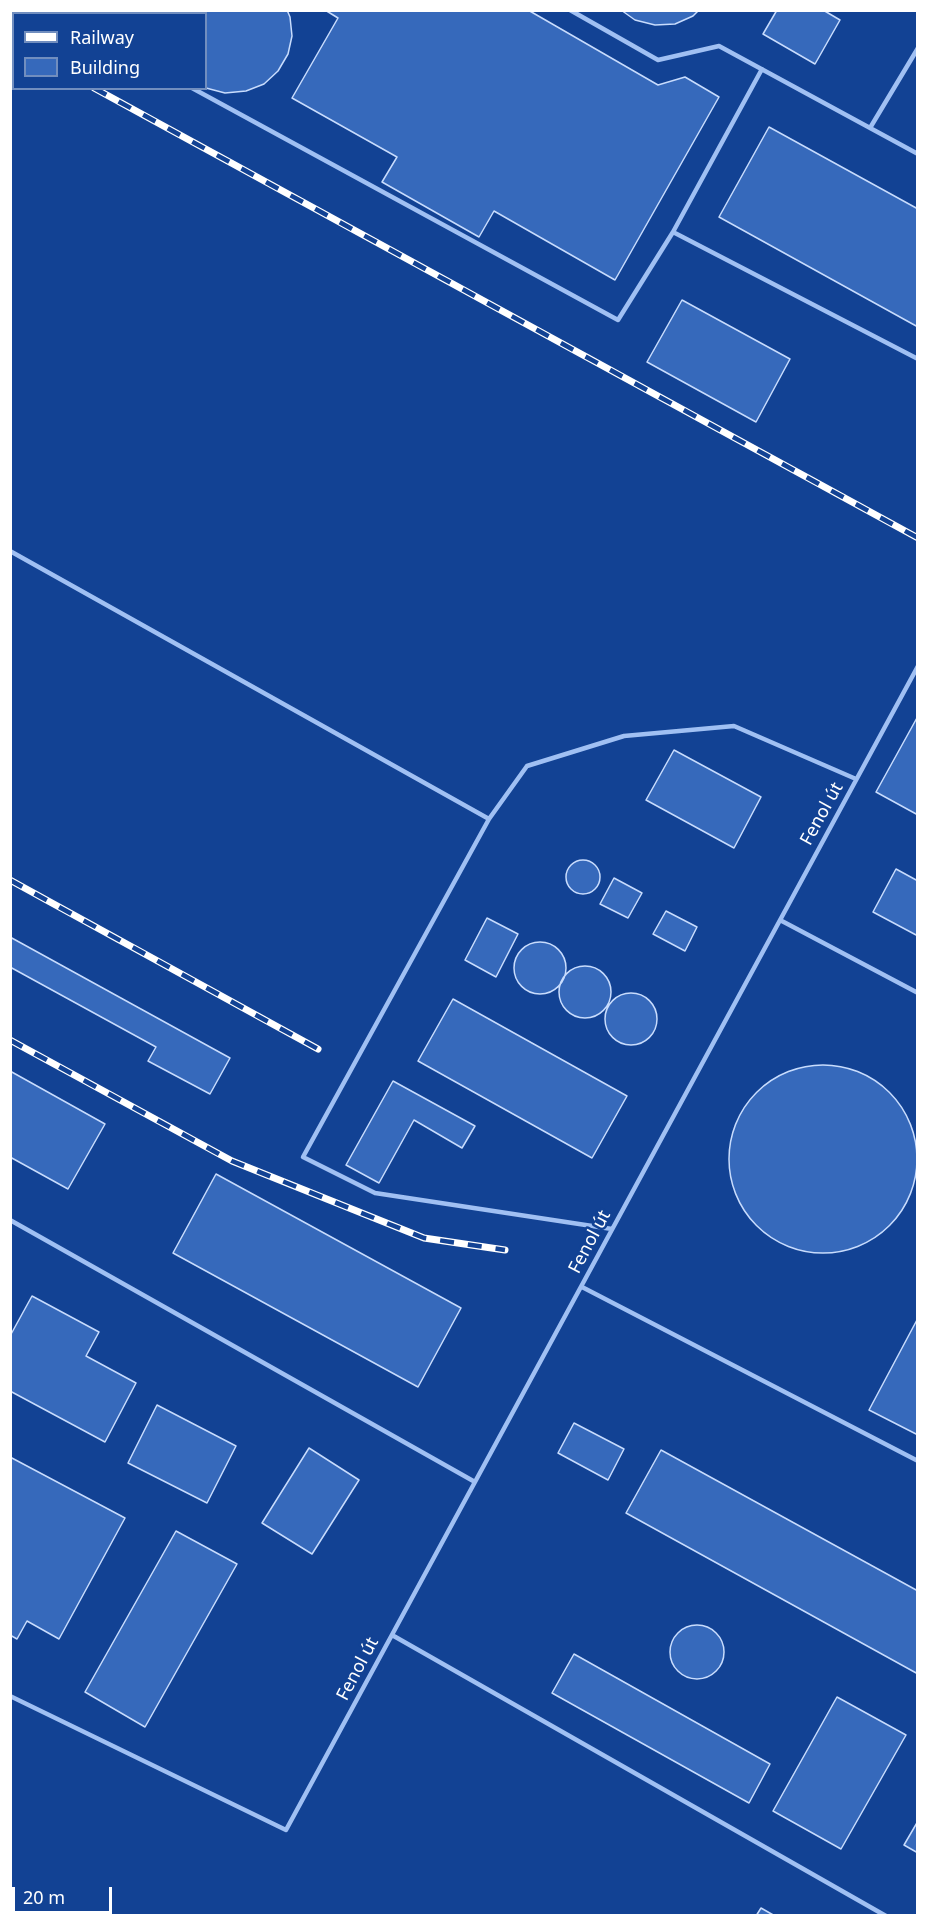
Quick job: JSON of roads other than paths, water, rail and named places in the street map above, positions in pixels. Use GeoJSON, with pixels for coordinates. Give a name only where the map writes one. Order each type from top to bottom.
{"type":"FeatureCollection","features":[{"type":"Feature","properties":{"kind":"lane"},"geometry":{"type":"LineString","coordinates":[[570,10],[658,60],[719,46],[918,154]]}},
{"type":"Feature","properties":{"kind":"lane"},"geometry":{"type":"LineString","coordinates":[[870,128],[918,48]]}},
{"type":"Feature","properties":{"kind":"lane"},"geometry":{"type":"LineString","coordinates":[[196,90],[618,320],[673,232],[762,69]]}},
{"type":"Feature","properties":{"kind":"lane"},"geometry":{"type":"LineString","coordinates":[[673,232],[918,359]]}},
{"type":"Feature","properties":{"kind":"lane"},"geometry":{"type":"LineString","coordinates":[[10,551],[489,819]]}},
{"type":"Feature","properties":{"kind":"lane","name":"Fenol út"},"geometry":{"type":"LineString","coordinates":[[10,1696],[286,1830],[918,666]]}},
{"type":"Feature","properties":{"kind":"lane"},"geometry":{"type":"LineString","coordinates":[[612,1228],[375,1193],[303,1157],[489,819],[527,766],[624,736],[734,726],[856,779]]}},
{"type":"Feature","properties":{"kind":"lane"},"geometry":{"type":"LineString","coordinates":[[780,920],[918,993]]}},
{"type":"Feature","properties":{"kind":"lane"},"geometry":{"type":"LineString","coordinates":[[10,1220],[475,1482]]}},
{"type":"Feature","properties":{"kind":"lane"},"geometry":{"type":"LineString","coordinates":[[582,1287],[918,1461]]}},
{"type":"Feature","properties":{"kind":"lane"},"geometry":{"type":"LineString","coordinates":[[392,1635],[886,1916]]}},
{"type":"Feature","properties":{"kind":"railway"},"geometry":{"type":"LineString","coordinates":[[98,90],[918,538]]}},
{"type":"Feature","properties":{"kind":"railway"},"geometry":{"type":"LineString","coordinates":[[10,880],[318,1049]]}},
{"type":"Feature","properties":{"kind":"railway"},"geometry":{"type":"LineString","coordinates":[[10,1040],[232,1161],[424,1238],[505,1250]]}}]}
